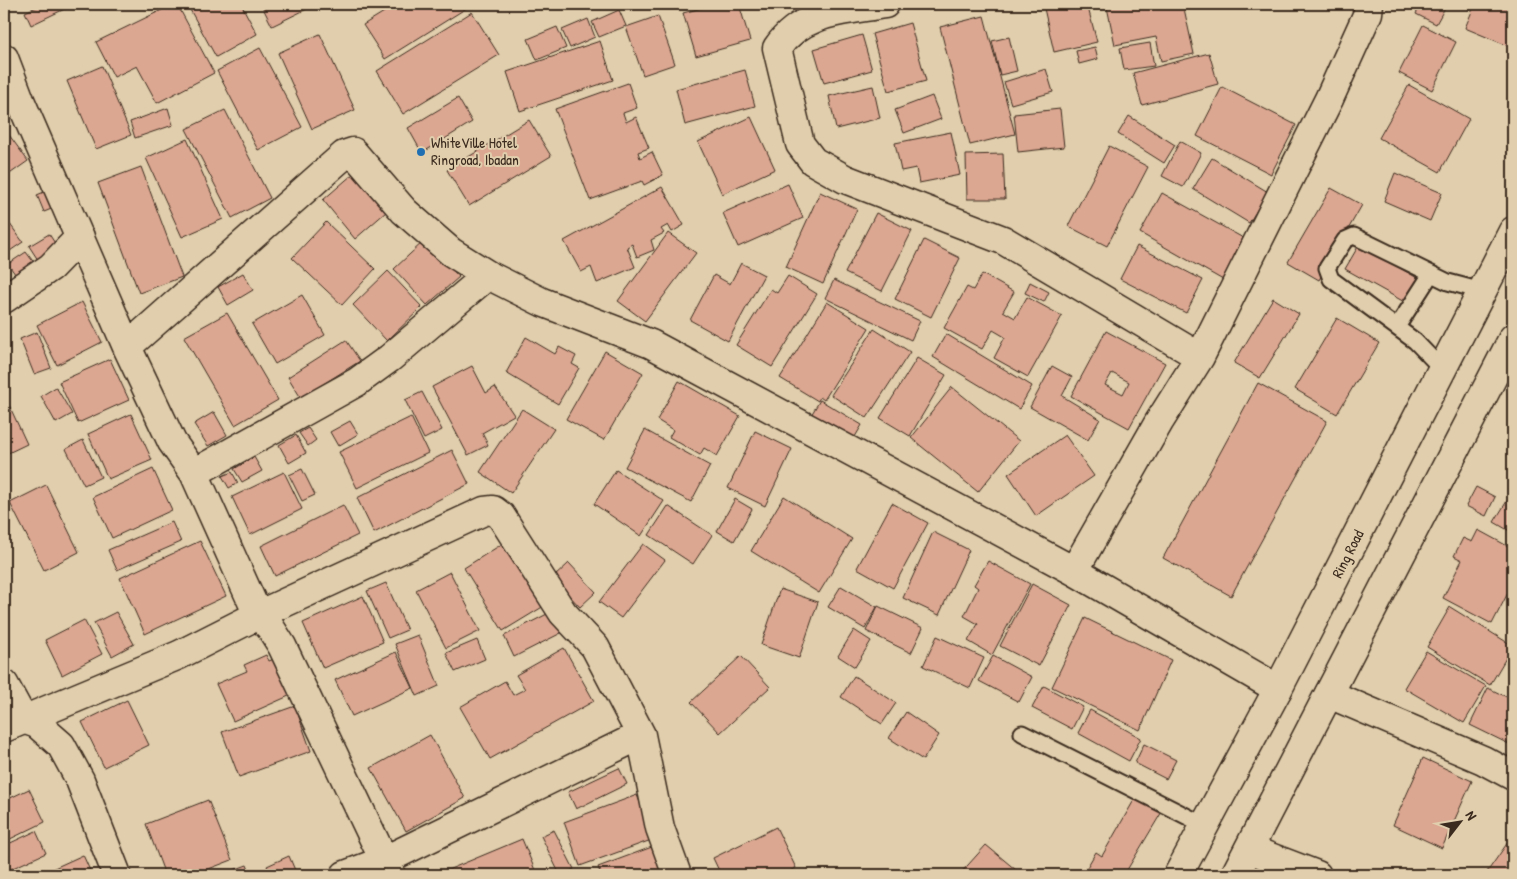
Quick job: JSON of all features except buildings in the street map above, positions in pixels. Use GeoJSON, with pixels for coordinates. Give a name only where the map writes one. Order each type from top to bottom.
{"type":"FeatureCollection","features":[{"type":"Feature","properties":{"kind":"street"},"geometry":{"type":"LineString","coordinates":[[885,4],[822,16],[801,23],[786,35],[778,48],[800,144],[813,161],[845,179],[1003,240],[1200,357]]}},
{"type":"Feature","properties":{"kind":"street"},"geometry":{"type":"LineString","coordinates":[[1074,571],[1159,422],[1200,357],[1328,99],[1368,14],[1369,4]]}},
{"type":"Feature","properties":{"kind":"street"},"geometry":{"type":"LineString","coordinates":[[4,58],[20,100],[127,347],[172,442],[194,473],[258,615],[270,627],[282,646],[388,868]]}},
{"type":"Feature","properties":{"kind":"street"},"geometry":{"type":"LineString","coordinates":[[127,347],[344,155],[353,152],[404,211],[451,252],[488,275],[542,302],[651,344],[1074,571],[1278,689]]}},
{"type":"Feature","properties":{"kind":"street","name":"Ring Road"},"geometry":{"type":"LineString","coordinates":[[1178,875],[1278,689],[1513,231]]}},
{"type":"Feature","properties":{"kind":"street"},"geometry":{"type":"LineString","coordinates":[[4,299],[51,267],[80,237]]}},
{"type":"Feature","properties":{"kind":"street"},"geometry":{"type":"LineString","coordinates":[[194,473],[356,382],[390,358],[488,275]]}},
{"type":"Feature","properties":{"kind":"street"},"geometry":{"type":"LineString","coordinates":[[1235,875],[1513,338]]}},
{"type":"Feature","properties":{"kind":"street"},"geometry":{"type":"LineString","coordinates":[[13,724],[179,655],[258,615],[484,511],[493,510],[505,522],[563,614],[595,647],[641,735],[660,828],[677,875]]}},
{"type":"Feature","properties":{"kind":"street"},"geometry":{"type":"LineString","coordinates":[[4,684],[13,724]]}},
{"type":"Feature","properties":{"kind":"street"},"geometry":{"type":"LineString","coordinates":[[1329,694],[1483,760],[1513,776]]}},
{"type":"Feature","properties":{"kind":"street"},"geometry":{"type":"LineString","coordinates":[[13,724],[37,724],[61,745],[80,780],[117,875]]}},
{"type":"Feature","properties":{"kind":"street"},"geometry":{"type":"LineString","coordinates":[[345,875],[388,868],[641,735]]}},
{"type":"Feature","properties":{"kind":"street"},"geometry":{"type":"LineString","coordinates":[[1249,849],[1317,875]]}},
{"type":"Feature","properties":{"kind":"lane"},"geometry":{"type":"LineString","coordinates":[[1443,370],[1426,350],[1331,279],[1327,268],[1345,240],[1354,236],[1460,287],[1482,291]]}},
{"type":"Feature","properties":{"kind":"lane"},"geometry":{"type":"LineString","coordinates":[[1397,327],[1431,274]]}},
{"type":"Feature","properties":{"kind":"lane"},"geometry":{"type":"LineString","coordinates":[[1022,733],[1204,824]]}},
{"type":"Feature","properties":{"kind":"place","name":"WhiteVille Hotel Ringroad, Ibadan"},"geometry":{"type":"Point","coordinates":[421,152]}}]}
